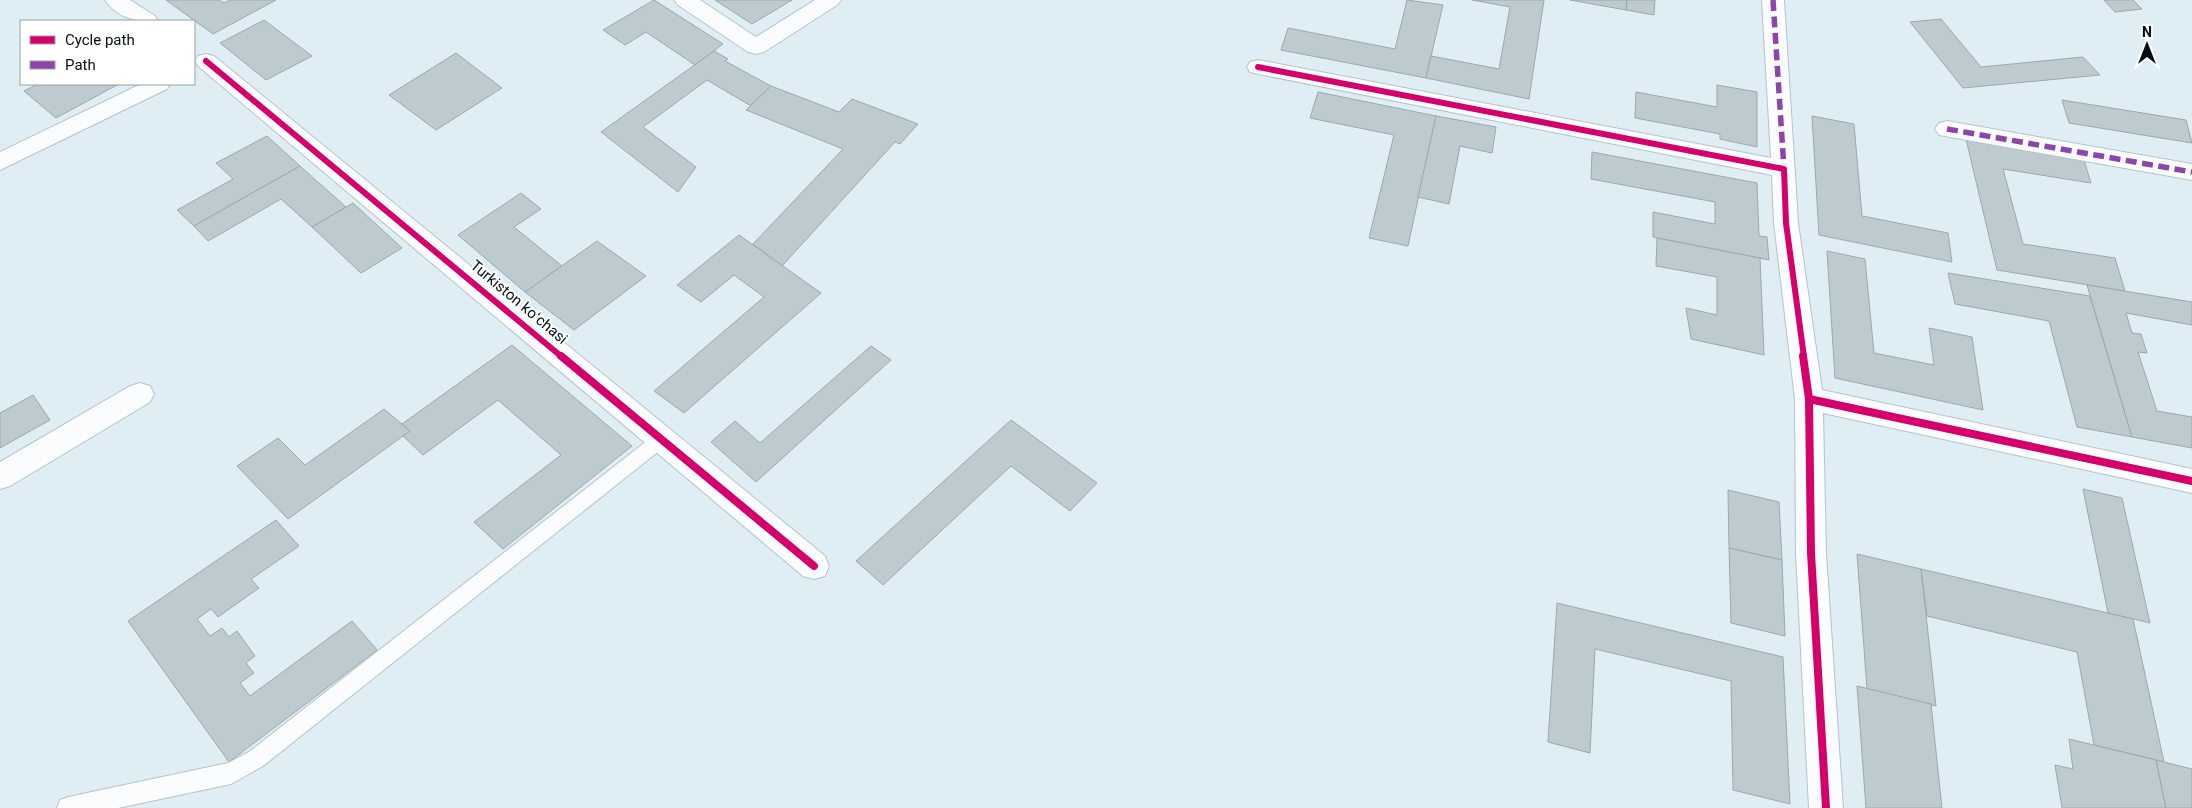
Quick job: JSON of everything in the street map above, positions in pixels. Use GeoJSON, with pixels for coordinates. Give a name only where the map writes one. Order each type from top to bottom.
{"type":"FeatureCollection","features":[{"type":"Feature","properties":{"kind":"street"},"geometry":{"type":"LineString","coordinates":[[116,0],[146,20]]}},
{"type":"Feature","properties":{"kind":"street"},"geometry":{"type":"LineString","coordinates":[[685,0],[756,47],[830,0]]}},
{"type":"Feature","properties":{"kind":"street"},"geometry":{"type":"LineString","coordinates":[[1773,0],[1786,223],[1809,399],[1811,553],[1826,808]]}},
{"type":"Feature","properties":{"kind":"street","name":"Turkiston koʻchasi"},"geometry":{"type":"LineString","coordinates":[[198,60],[663,438],[814,566]]}},
{"type":"Feature","properties":{"kind":"street"},"geometry":{"type":"LineString","coordinates":[[1258,66],[1784,169]]}},
{"type":"Feature","properties":{"kind":"street"},"geometry":{"type":"LineString","coordinates":[[0,162],[157,85]]}},
{"type":"Feature","properties":{"kind":"street"},"geometry":{"type":"LineString","coordinates":[[1947,129],[2192,172]]}},
{"type":"Feature","properties":{"kind":"street"},"geometry":{"type":"LineString","coordinates":[[0,477],[140,394]]}},
{"type":"Feature","properties":{"kind":"street"},"geometry":{"type":"LineString","coordinates":[[1809,399],[2192,481]]}},
{"type":"Feature","properties":{"kind":"lane"},"geometry":{"type":"LineString","coordinates":[[68,808],[231,773],[256,759],[663,438]]}},
{"type":"Feature","properties":{"kind":"building"},"geometry":{"type":"Polygon","coordinates":[[[166,0],[219,0],[224,3],[230,0],[276,0],[213,34],[166,0]]]}},
{"type":"Feature","properties":{"kind":"building"},"geometry":{"type":"Polygon","coordinates":[[[654,0],[723,44],[695,65],[646,32],[625,45],[603,30],[654,0]]]}},
{"type":"Feature","properties":{"kind":"building"},"geometry":{"type":"Polygon","coordinates":[[[715,0],[792,0],[752,24],[715,0]]]}},
{"type":"Feature","properties":{"kind":"building"},"geometry":{"type":"Polygon","coordinates":[[[1407,0],[1443,5],[1426,78],[1281,50],[1288,28],[1395,49],[1407,0]]]}},
{"type":"Feature","properties":{"kind":"building"},"geometry":{"type":"Polygon","coordinates":[[[1472,0],[1544,0],[1529,99],[1426,78],[1431,56],[1499,69],[1510,7],[1472,0]]]}},
{"type":"Feature","properties":{"kind":"building"},"geometry":{"type":"Polygon","coordinates":[[[1570,0],[1627,0],[1626,10],[1570,0]]]}},
{"type":"Feature","properties":{"kind":"building"},"geometry":{"type":"Polygon","coordinates":[[[1627,0],[1655,0],[1654,15],[1626,10],[1627,0]]]}},
{"type":"Feature","properties":{"kind":"building"},"geometry":{"type":"Polygon","coordinates":[[[2104,0],[2133,0],[2142,9],[2115,12],[2104,0]]]}},
{"type":"Feature","properties":{"kind":"building"},"geometry":{"type":"Polygon","coordinates":[[[1941,19],[1981,67],[2083,57],[2100,75],[1963,88],[1910,22],[1941,19]]]}},
{"type":"Feature","properties":{"kind":"building"},"geometry":{"type":"Polygon","coordinates":[[[264,20],[312,56],[266,80],[220,43],[264,20]]]}},
{"type":"Feature","properties":{"kind":"building"},"geometry":{"type":"Polygon","coordinates":[[[714,51],[728,59],[725,61],[771,86],[751,106],[707,80],[643,127],[696,167],[678,192],[601,132],[714,51]]]}},
{"type":"Feature","properties":{"kind":"building"},"geometry":{"type":"Polygon","coordinates":[[[456,53],[502,88],[436,130],[389,95],[456,53]]]}},
{"type":"Feature","properties":{"kind":"building"},"geometry":{"type":"Polygon","coordinates":[[[36,85],[117,85],[56,118],[24,91],[36,85]]]}},
{"type":"Feature","properties":{"kind":"building"},"geometry":{"type":"Polygon","coordinates":[[[1717,85],[1757,92],[1757,147],[1720,139],[1720,134],[1635,118],[1636,92],[1717,107],[1717,85]]]}},
{"type":"Feature","properties":{"kind":"building"},"geometry":{"type":"Polygon","coordinates":[[[771,86],[839,112],[852,99],[918,124],[900,144],[895,142],[782,266],[753,244],[843,149],[746,110],[771,86]]]}},
{"type":"Feature","properties":{"kind":"building"},"geometry":{"type":"Polygon","coordinates":[[[1318,92],[1436,116],[1408,246],[1369,238],[1394,135],[1310,118],[1318,92]]]}},
{"type":"Feature","properties":{"kind":"building"},"geometry":{"type":"Polygon","coordinates":[[[2062,100],[2186,120],[2192,143],[2069,123],[2062,100]]]}},
{"type":"Feature","properties":{"kind":"building"},"geometry":{"type":"Polygon","coordinates":[[[1436,116],[1496,127],[1492,153],[1460,146],[1449,204],[1418,197],[1436,116]]]}},
{"type":"Feature","properties":{"kind":"building"},"geometry":{"type":"Polygon","coordinates":[[[1812,116],[1854,124],[1862,216],[1948,233],[1952,262],[1819,235],[1812,116]]]}},
{"type":"Feature","properties":{"kind":"building"},"geometry":{"type":"Polygon","coordinates":[[[267,136],[300,166],[194,226],[177,210],[233,179],[216,163],[267,136]]]}},
{"type":"Feature","properties":{"kind":"building"},"geometry":{"type":"Polygon","coordinates":[[[1966,139],[2083,157],[2091,183],[2003,169],[2023,244],[2115,258],[2125,291],[1997,270],[1966,139]]]}},
{"type":"Feature","properties":{"kind":"building"},"geometry":{"type":"Polygon","coordinates":[[[1592,152],[1757,183],[1759,236],[1767,237],[1769,260],[1653,237],[1653,212],[1715,224],[1715,202],[1591,179],[1592,152]]]}},
{"type":"Feature","properties":{"kind":"building"},"geometry":{"type":"Polygon","coordinates":[[[300,166],[346,207],[312,227],[281,199],[208,241],[194,226],[300,166]]]}},
{"type":"Feature","properties":{"kind":"building"},"geometry":{"type":"Polygon","coordinates":[[[521,193],[541,209],[514,227],[562,266],[525,292],[458,235],[521,193]]]}},
{"type":"Feature","properties":{"kind":"building"},"geometry":{"type":"Polygon","coordinates":[[[353,203],[402,248],[361,273],[312,227],[353,203]]]}},
{"type":"Feature","properties":{"kind":"building"},"geometry":{"type":"Polygon","coordinates":[[[739,235],[821,293],[684,413],[654,391],[764,297],[734,275],[701,302],[677,285],[739,235]]]}},
{"type":"Feature","properties":{"kind":"building"},"geometry":{"type":"Polygon","coordinates":[[[1657,238],[1760,258],[1764,355],[1691,339],[1686,308],[1717,315],[1717,277],[1656,266],[1657,238]]]}},
{"type":"Feature","properties":{"kind":"building"},"geometry":{"type":"Polygon","coordinates":[[[597,241],[646,276],[574,330],[525,292],[597,241]]]}},
{"type":"Feature","properties":{"kind":"building"},"geometry":{"type":"Polygon","coordinates":[[[1827,251],[1865,259],[1874,353],[1934,365],[1929,328],[1972,337],[1983,410],[1835,378],[1827,251]]]}},
{"type":"Feature","properties":{"kind":"building"},"geometry":{"type":"Polygon","coordinates":[[[1948,273],[2090,296],[2132,437],[2077,427],[2049,321],[1955,304],[1948,273]]]}},
{"type":"Feature","properties":{"kind":"building"},"geometry":{"type":"Polygon","coordinates":[[[2087,285],[2192,302],[2192,325],[2126,313],[2132,333],[2141,334],[2147,353],[2138,352],[2157,411],[2192,417],[2192,448],[2132,437],[2087,285]]]}},
{"type":"Feature","properties":{"kind":"building"},"geometry":{"type":"Polygon","coordinates":[[[512,345],[632,446],[503,549],[474,522],[561,455],[498,400],[423,455],[403,436],[410,431],[402,424],[512,345]]]}},
{"type":"Feature","properties":{"kind":"building"},"geometry":{"type":"Polygon","coordinates":[[[871,346],[891,360],[756,482],[711,442],[735,421],[760,443],[871,346]]]}},
{"type":"Feature","properties":{"kind":"building"},"geometry":{"type":"Polygon","coordinates":[[[33,395],[50,420],[0,448],[0,413],[33,395]]]}},
{"type":"Feature","properties":{"kind":"building"},"geometry":{"type":"Polygon","coordinates":[[[384,409],[410,431],[288,519],[237,466],[278,438],[305,465],[384,409]]]}},
{"type":"Feature","properties":{"kind":"building"},"geometry":{"type":"Polygon","coordinates":[[[1011,420],[1097,483],[1070,511],[1011,466],[883,585],[856,561],[1011,420]]]}},
{"type":"Feature","properties":{"kind":"building"},"geometry":{"type":"Polygon","coordinates":[[[2083,489],[2122,498],[2150,623],[2108,613],[2083,489]]]}},
{"type":"Feature","properties":{"kind":"building"},"geometry":{"type":"Polygon","coordinates":[[[1728,490],[1779,502],[1782,560],[1729,548],[1728,490]]]}},
{"type":"Feature","properties":{"kind":"building"},"geometry":{"type":"Polygon","coordinates":[[[276,520],[299,546],[251,579],[259,588],[218,617],[211,609],[197,619],[210,636],[222,628],[229,637],[237,631],[255,656],[246,663],[254,673],[240,683],[250,696],[352,621],[377,650],[229,762],[128,621],[276,520]]]}},
{"type":"Feature","properties":{"kind":"building"},"geometry":{"type":"Polygon","coordinates":[[[1729,548],[1782,560],[1785,636],[1731,623],[1729,548]]]}},
{"type":"Feature","properties":{"kind":"building"},"geometry":{"type":"Polygon","coordinates":[[[1857,554],[1921,569],[1936,706],[1867,689],[1857,554]]]}},
{"type":"Feature","properties":{"kind":"building"},"geometry":{"type":"Polygon","coordinates":[[[1921,569],[2133,619],[2164,762],[2094,745],[2077,652],[1927,616],[1921,569]]]}},
{"type":"Feature","properties":{"kind":"building"},"geometry":{"type":"Polygon","coordinates":[[[1557,603],[1783,657],[1790,804],[1733,790],[1731,681],[1595,649],[1590,753],[1548,742],[1557,603]]]}},
{"type":"Feature","properties":{"kind":"building"},"geometry":{"type":"Polygon","coordinates":[[[1857,686],[1931,704],[1942,808],[1866,808],[1857,686]]]}},
{"type":"Feature","properties":{"kind":"building"},"geometry":{"type":"Polygon","coordinates":[[[2069,739],[2156,760],[2166,808],[2062,808],[2055,765],[2073,769],[2069,739]]]}},
{"type":"Feature","properties":{"kind":"building"},"geometry":{"type":"Polygon","coordinates":[[[2156,760],[2192,769],[2192,808],[2166,808],[2156,760]]]}},
{"type":"Feature","properties":{"kind":"marked path"},"geometry":{"type":"LineString","coordinates":[[1773,0],[1784,169]]}},
{"type":"Feature","properties":{"kind":"marked path"},"geometry":{"type":"LineString","coordinates":[[1947,129],[2192,172]]}},
{"type":"Feature","properties":{"kind":"cycle path"},"geometry":{"type":"LineString","coordinates":[[206,61],[814,566]]}},
{"type":"Feature","properties":{"kind":"cycle path"},"geometry":{"type":"LineString","coordinates":[[1258,67],[1784,169],[1786,223],[1809,399]]}},
{"type":"Feature","properties":{"kind":"cycle path"},"geometry":{"type":"LineString","coordinates":[[1826,808],[1811,553],[1809,399],[2192,481]]}}]}
